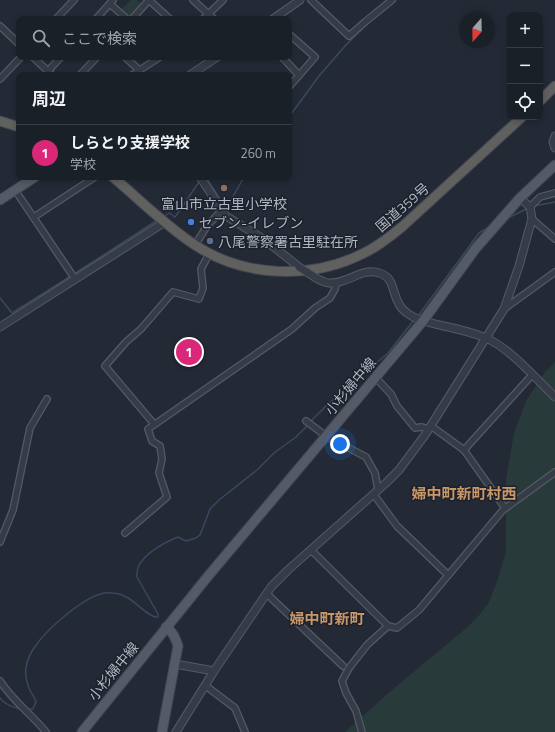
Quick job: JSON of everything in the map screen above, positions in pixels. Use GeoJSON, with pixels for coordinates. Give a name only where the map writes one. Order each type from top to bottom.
{"type":"FeatureCollection","features":[{"type":"Feature","properties":{"kind":"highway"},"geometry":{"type":"LineString","coordinates":[[543,98],[555,86]]}},
{"type":"Feature","properties":{"kind":"highway"},"geometry":{"type":"LineString","coordinates":[[1,120],[16,120]]}},
{"type":"Feature","properties":{"kind":"highway"},"geometry":{"type":"LineString","coordinates":[[1,120],[16,125]]}},
{"type":"Feature","properties":{"kind":"highway","name":"国道359号"},"geometry":{"type":"LineString","coordinates":[[116,180],[165,222],[195,245],[210,254],[244,266],[283,272],[298,272],[317,269],[352,258],[385,241],[519,120]]}},
{"type":"Feature","properties":{"kind":"main road","name":"小杉婦中線"},"geometry":{"type":"LineString","coordinates":[[82,732],[166,627],[423,321],[476,248],[520,198],[555,164]]}},
{"type":"Feature","properties":{"kind":"main road"},"geometry":{"type":"LineString","coordinates":[[0,200],[30,180]]}},
{"type":"Feature","properties":{"kind":"main road"},"geometry":{"type":"LineString","coordinates":[[162,732],[178,646],[176,638],[166,627]]}},
{"type":"Feature","properties":{"kind":"street"},"geometry":{"type":"LineString","coordinates":[[59,16],[74,0]]}},
{"type":"Feature","properties":{"kind":"street"},"geometry":{"type":"LineString","coordinates":[[135,16],[149,0],[167,16]]}},
{"type":"Feature","properties":{"kind":"street"},"geometry":{"type":"LineString","coordinates":[[193,0],[210,16]]}},
{"type":"Feature","properties":{"kind":"street"},"geometry":{"type":"LineString","coordinates":[[208,14],[223,0]]}},
{"type":"Feature","properties":{"kind":"street"},"geometry":{"type":"LineString","coordinates":[[277,16],[300,0]]}},
{"type":"Feature","properties":{"kind":"street"},"geometry":{"type":"LineString","coordinates":[[311,0],[350,36],[364,22],[392,0]]}},
{"type":"Feature","properties":{"kind":"street"},"geometry":{"type":"LineString","coordinates":[[99,16],[112,2],[124,16]]}},
{"type":"Feature","properties":{"kind":"street"},"geometry":{"type":"LineString","coordinates":[[0,26],[16,41]]}},
{"type":"Feature","properties":{"kind":"street"},"geometry":{"type":"LineString","coordinates":[[292,39],[315,57],[292,84]]}},
{"type":"Feature","properties":{"kind":"street"},"geometry":{"type":"LineString","coordinates":[[0,79],[18,60]]}},
{"type":"Feature","properties":{"kind":"street"},"geometry":{"type":"LineString","coordinates":[[36,60],[49,72]]}},
{"type":"Feature","properties":{"kind":"street"},"geometry":{"type":"LineString","coordinates":[[51,72],[58,60]]}},
{"type":"Feature","properties":{"kind":"street"},"geometry":{"type":"LineString","coordinates":[[83,72],[94,60]]}},
{"type":"Feature","properties":{"kind":"street"},"geometry":{"type":"LineString","coordinates":[[128,60],[139,70]]}},
{"type":"Feature","properties":{"kind":"street"},"geometry":{"type":"LineString","coordinates":[[136,72],[155,60]]}},
{"type":"Feature","properties":{"kind":"street"},"geometry":{"type":"LineString","coordinates":[[194,72],[212,60]]}},
{"type":"Feature","properties":{"kind":"street"},"geometry":{"type":"LineString","coordinates":[[285,60],[300,75]]}},
{"type":"Feature","properties":{"kind":"street"},"geometry":{"type":"LineString","coordinates":[[555,136],[553,142],[555,148]]}},
{"type":"Feature","properties":{"kind":"street"},"geometry":{"type":"LineString","coordinates":[[34,218],[91,180]]}},
{"type":"Feature","properties":{"kind":"street"},"geometry":{"type":"LineString","coordinates":[[202,180],[226,216],[274,246],[299,267],[316,278],[328,283],[336,283],[348,280],[366,271],[381,273],[388,278],[393,285],[398,302],[402,309],[410,315],[423,321],[461,330],[486,339],[508,352],[555,397]]}},
{"type":"Feature","properties":{"kind":"street"},"geometry":{"type":"LineString","coordinates":[[15,190],[75,278]]}},
{"type":"Feature","properties":{"kind":"street"},"geometry":{"type":"LineString","coordinates":[[530,207],[540,197],[555,192]]}},
{"type":"Feature","properties":{"kind":"street"},"geometry":{"type":"LineString","coordinates":[[176,732],[214,671],[271,587],[288,570],[376,493],[399,470],[430,428],[504,309],[519,266],[532,219],[530,207],[520,198]]}},
{"type":"Feature","properties":{"kind":"street"},"geometry":{"type":"LineString","coordinates":[[195,245],[207,226],[222,210]]}},
{"type":"Feature","properties":{"kind":"street"},"geometry":{"type":"LineString","coordinates":[[532,219],[555,239]]}},
{"type":"Feature","properties":{"kind":"street"},"geometry":{"type":"LineString","coordinates":[[0,327],[165,222]]}},
{"type":"Feature","properties":{"kind":"street"},"geometry":{"type":"LineString","coordinates":[[154,424],[105,366],[126,342],[141,329],[173,292],[199,299],[203,288],[201,269],[210,254]]}},
{"type":"Feature","properties":{"kind":"street"},"geometry":{"type":"LineString","coordinates":[[504,309],[555,272]]}},
{"type":"Feature","properties":{"kind":"street"},"geometry":{"type":"LineString","coordinates":[[125,532],[167,497],[159,473],[162,459],[160,446],[152,441],[148,429],[292,329],[315,308],[330,298],[336,289],[336,283]]}},
{"type":"Feature","properties":{"kind":"street"},"geometry":{"type":"LineString","coordinates":[[464,450],[532,375]]}},
{"type":"Feature","properties":{"kind":"street"},"geometry":{"type":"LineString","coordinates":[[376,378],[391,394],[397,406],[414,428],[430,428],[464,450],[505,508]]}},
{"type":"Feature","properties":{"kind":"street"},"geometry":{"type":"LineString","coordinates":[[0,542],[13,510],[30,428],[47,399]]}},
{"type":"Feature","properties":{"kind":"street"},"geometry":{"type":"LineString","coordinates":[[306,421],[326,436],[366,457],[375,473],[376,493],[397,526],[448,575]]}},
{"type":"Feature","properties":{"kind":"street"},"geometry":{"type":"LineString","coordinates":[[311,550],[388,626],[397,628],[419,610],[505,508],[555,472]]}},
{"type":"Feature","properties":{"kind":"street"},"geometry":{"type":"LineString","coordinates":[[267,594],[344,666]]}},
{"type":"Feature","properties":{"kind":"street"},"geometry":{"type":"LineString","coordinates":[[362,732],[356,711],[346,693],[342,681],[349,668],[366,645],[388,626]]}},
{"type":"Feature","properties":{"kind":"street"},"geometry":{"type":"LineString","coordinates":[[175,664],[214,671]]}},
{"type":"Feature","properties":{"kind":"street"},"geometry":{"type":"LineString","coordinates":[[0,681],[9,695],[29,713],[46,732]]}},
{"type":"Feature","properties":{"kind":"street"},"geometry":{"type":"LineString","coordinates":[[206,686],[234,708],[245,732]]}},
{"type":"Feature","properties":{"kind":"shaded area"},"geometry":{"type":"Polygon","coordinates":[[[131,0],[137,0],[141,4],[130,16],[121,10],[131,0]]]}},
{"type":"Feature","properties":{"kind":"shaded area"},"geometry":{"type":"Polygon","coordinates":[[[555,362],[555,732],[345,732],[386,695],[469,626],[489,602],[498,579],[506,551],[506,480],[514,433],[526,401],[545,372],[555,362]]]}},
{"type":"Feature","properties":{"kind":"waterway"},"geometry":{"type":"LineString","coordinates":[[292,113],[319,76],[345,46],[372,19]]}},
{"type":"Feature","properties":{"kind":"waterway"},"geometry":{"type":"LineString","coordinates":[[208,180],[226,209],[242,180]]}},
{"type":"Feature","properties":{"kind":"waterway"},"geometry":{"type":"LineString","coordinates":[[163,217],[169,213],[175,217],[199,182]]}},
{"type":"Feature","properties":{"kind":"waterway"},"geometry":{"type":"LineString","coordinates":[[534,206],[555,202]]}},
{"type":"Feature","properties":{"kind":"waterway"},"geometry":{"type":"LineString","coordinates":[[508,218],[528,208]]}},
{"type":"Feature","properties":{"kind":"waterway"},"geometry":{"type":"LineString","coordinates":[[74,274],[156,221]]}},
{"type":"Feature","properties":{"kind":"waterway"},"geometry":{"type":"LineString","coordinates":[[418,316],[479,233],[489,227]]}},
{"type":"Feature","properties":{"kind":"waterway"},"geometry":{"type":"LineString","coordinates":[[0,298],[12,313],[71,276]]}},
{"type":"Feature","properties":{"kind":"waterway"},"geometry":{"type":"LineString","coordinates":[[310,422],[327,405],[388,353],[414,320]]}},
{"type":"Feature","properties":{"kind":"waterway"},"geometry":{"type":"LineString","coordinates":[[27,709],[33,709],[36,702],[27,680],[27,663],[34,648],[57,622],[91,598],[102,594],[113,593],[124,596],[151,615],[158,617],[158,614],[137,577],[137,570],[140,564],[151,552],[165,543],[178,537],[186,541],[200,535],[210,509],[257,470],[274,453],[296,437],[308,425]]}},
{"type":"Feature","properties":{"kind":"waterway"},"geometry":{"type":"LineString","coordinates":[[0,698],[9,705],[21,709]]}},
{"type":"Feature","properties":{"kind":"place","name":"富山市立古里小学校"},"geometry":{"type":"Point","coordinates":[224,188]}},
{"type":"Feature","properties":{"kind":"place","name":"セブン-イレブン"},"geometry":{"type":"Point","coordinates":[191,222]}},
{"type":"Feature","properties":{"kind":"place","name":"八尾警察署古里駐在所"},"geometry":{"type":"Point","coordinates":[210,241]}},
{"type":"Feature","properties":{"kind":"place","name":"しらとり支援学校"},"geometry":{"type":"Point","coordinates":[189,352]}},
{"type":"Feature","properties":{"kind":"district","name":"婦中町新町村西"},"geometry":{"type":"Point","coordinates":[464,493]}},
{"type":"Feature","properties":{"kind":"district","name":"婦中町新町"},"geometry":{"type":"Point","coordinates":[327,618]}}]}
